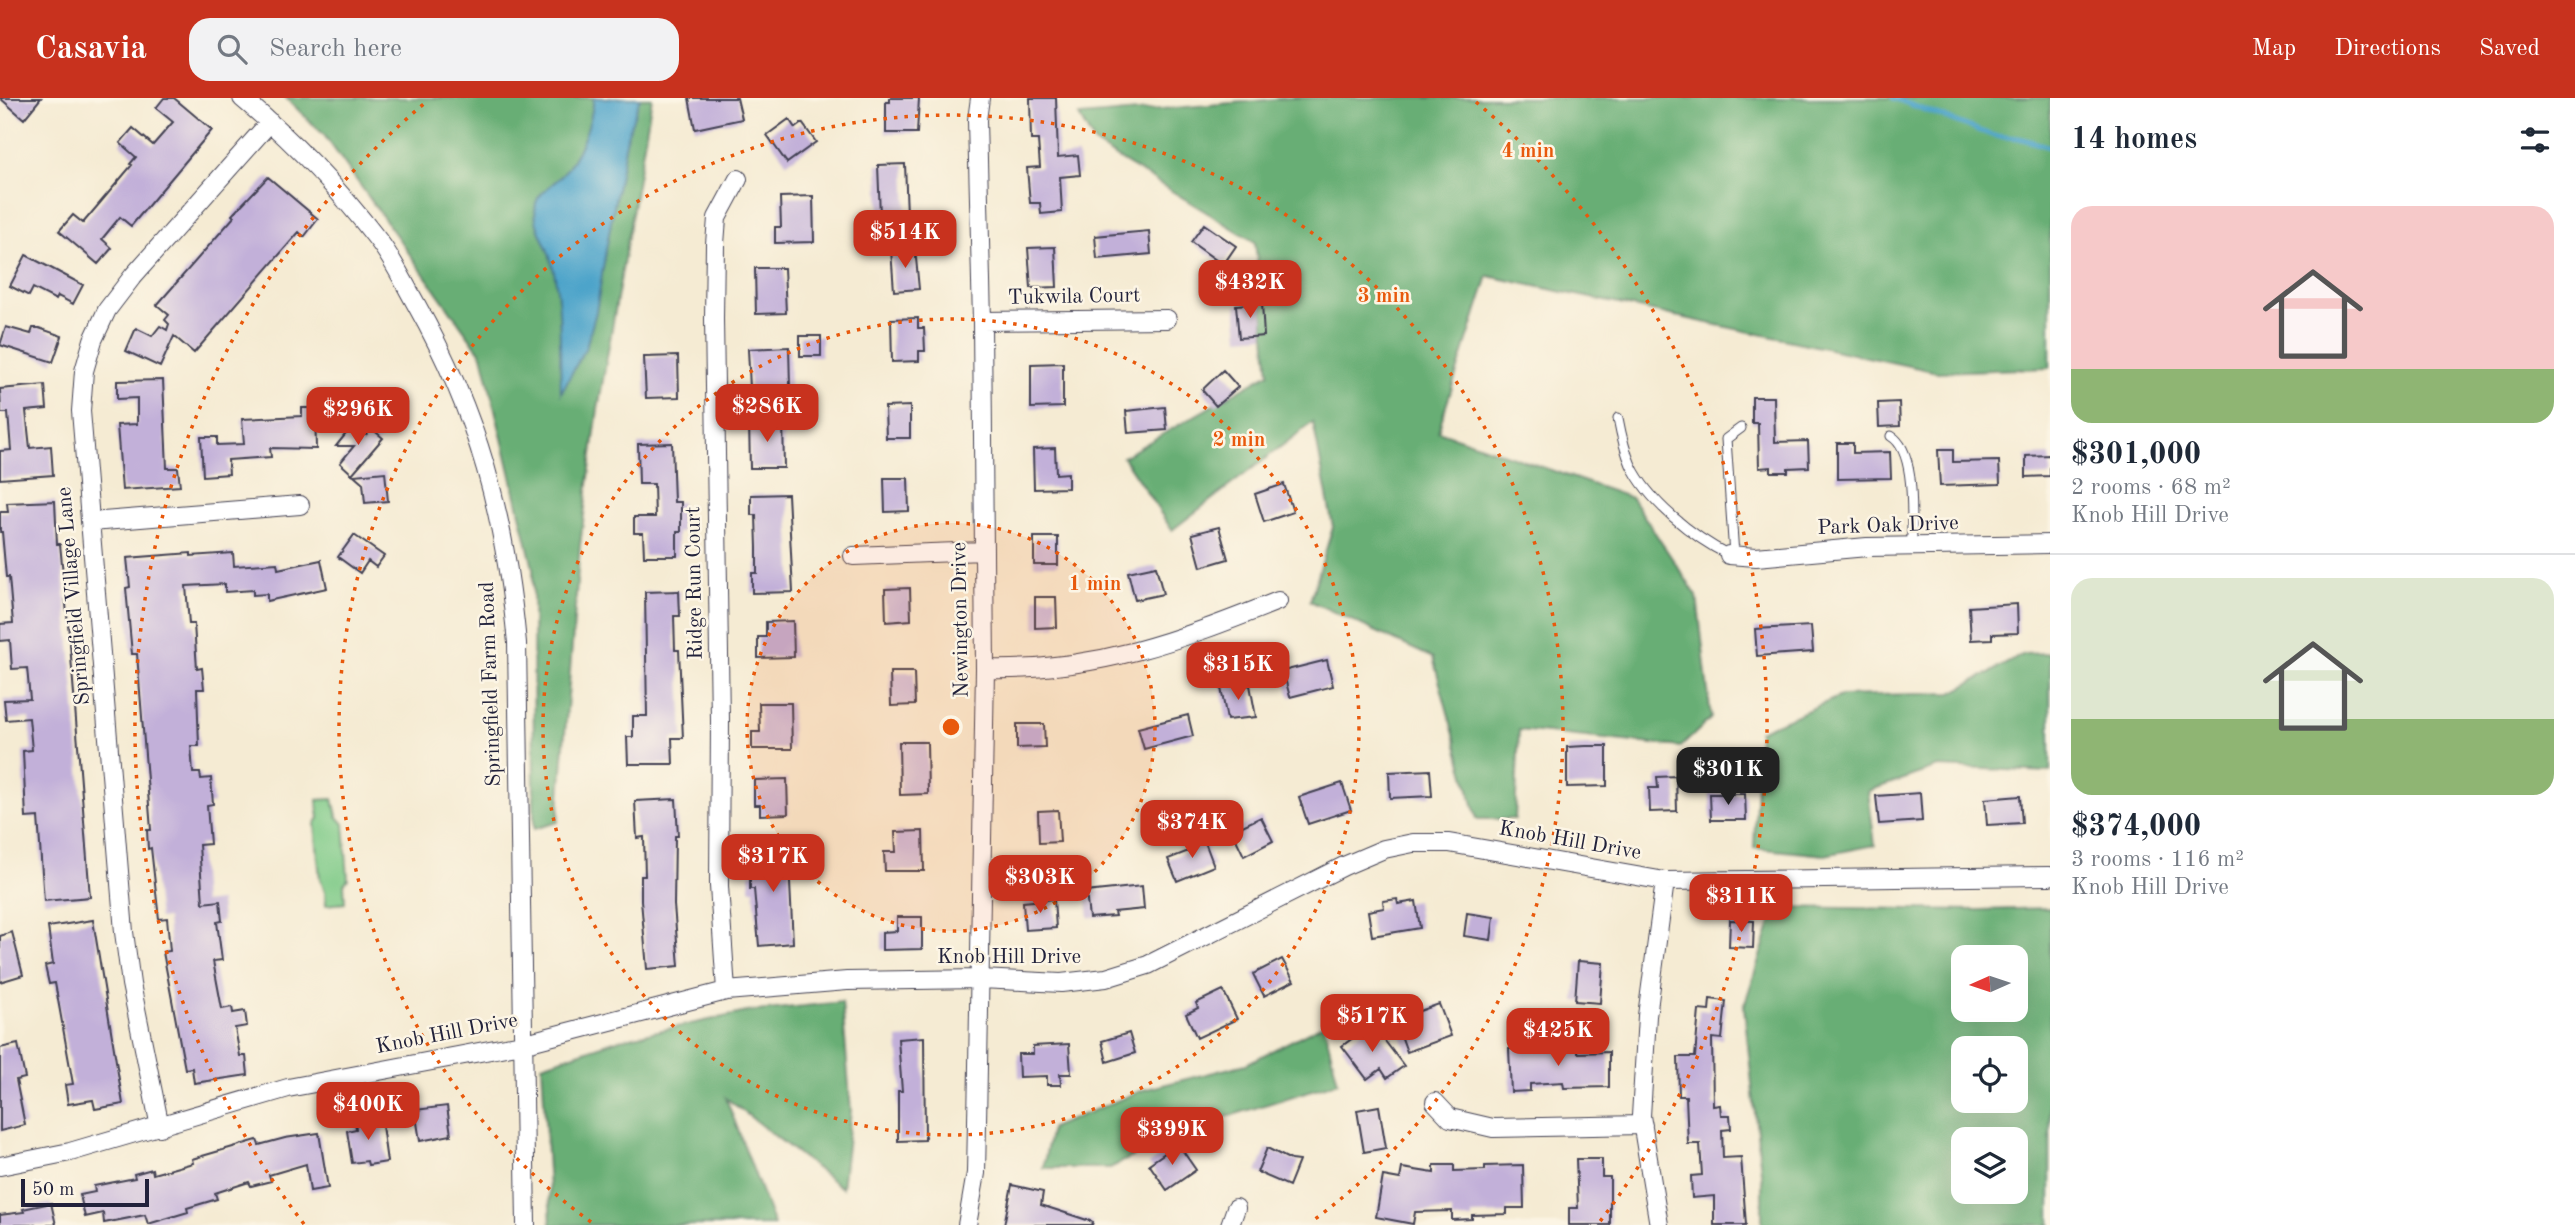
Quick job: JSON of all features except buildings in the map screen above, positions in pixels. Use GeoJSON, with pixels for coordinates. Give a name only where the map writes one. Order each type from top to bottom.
{"type":"FeatureCollection","features":[{"type":"Feature","properties":{"kind":"street","name":"Springfield Farm Road"},"geometry":{"type":"LineString","coordinates":[[242,98],[318,169],[380,242],[435,338],[457,384],[491,480],[511,580],[517,643],[526,1225]]}},
{"type":"Feature","properties":{"kind":"street","name":"Newington Drive"},"geometry":{"type":"LineString","coordinates":[[967,1225],[975,1173],[977,1034],[981,979],[985,669],[977,120],[980,98]]}},
{"type":"Feature","properties":{"kind":"street","name":"Springfield Village Lane"},"geometry":{"type":"LineString","coordinates":[[160,1127],[131,984],[124,932],[81,407],[85,370],[93,340],[107,310],[133,276],[270,122]]}},
{"type":"Feature","properties":{"kind":"street","name":"Ridge Run Court"},"geometry":{"type":"LineString","coordinates":[[726,991],[719,887],[720,721],[714,294],[717,218],[738,179]]}},
{"type":"Feature","properties":{"kind":"street","name":"Tukwila Court"},"geometry":{"type":"LineString","coordinates":[[982,321],[1167,319]]}},
{"type":"Feature","properties":{"kind":"street"},"geometry":{"type":"LineString","coordinates":[[91,522],[300,505]]}},
{"type":"Feature","properties":{"kind":"street","name":"Park Oak Drive"},"geometry":{"type":"LineString","coordinates":[[1731,555],[1756,557],[1867,547],[2050,544]]}},
{"type":"Feature","properties":{"kind":"street"},"geometry":{"type":"LineString","coordinates":[[853,556],[983,551]]}},
{"type":"Feature","properties":{"kind":"street"},"geometry":{"type":"LineString","coordinates":[[985,669],[1029,670],[1107,660],[1192,635],[1278,601]]}},
{"type":"Feature","properties":{"kind":"street","name":"Knob Hill Drive"},"geometry":{"type":"LineString","coordinates":[[0,1166],[70,1152],[288,1088],[522,1044],[726,991],[847,981],[981,979],[1061,983],[1106,978],[1148,965],[1344,866],[1384,849],[1413,843],[1449,843],[1665,881],[2050,876]]}},
{"type":"Feature","properties":{"kind":"street"},"geometry":{"type":"LineString","coordinates":[[1659,1225],[1641,1116],[1647,1017],[1665,881]]}},
{"type":"Feature","properties":{"kind":"street"},"geometry":{"type":"LineString","coordinates":[[1435,1102],[1450,1118],[1493,1128],[1643,1125]]}},
{"type":"Feature","properties":{"kind":"lane"},"geometry":{"type":"LineString","coordinates":[[1618,418],[1623,447],[1643,484],[1679,522],[1706,544],[1731,555],[1726,439],[1741,428]]}},
{"type":"Feature","properties":{"kind":"lane"},"geometry":{"type":"LineString","coordinates":[[1891,436],[1899,440],[1909,462],[1912,547]]}},
{"type":"Feature","properties":{"kind":"green space"},"geometry":{"type":"Polygon","coordinates":[[[286,98],[652,98],[598,409],[580,545],[558,822],[534,829],[533,568],[482,355],[324,135],[286,98]]]}},
{"type":"Feature","properties":{"kind":"green space"},"geometry":{"type":"Polygon","coordinates":[[[1290,98],[2050,98],[2050,368],[1937,372],[1488,276],[1438,431],[1632,498],[1697,596],[1711,718],[1681,747],[1519,730],[1515,819],[1477,819],[1433,658],[1310,601],[1333,527],[1313,422],[1172,530],[1123,457],[1269,373],[1255,242],[1095,144],[1079,116],[1290,98]]]}},
{"type":"Feature","properties":{"kind":"green space"},"geometry":{"type":"Polygon","coordinates":[[[2050,653],[2050,772],[1938,767],[1868,791],[1875,845],[1825,855],[1754,848],[1759,731],[1841,696],[1952,693],[2024,654],[2050,653]]]}},
{"type":"Feature","properties":{"kind":"green space"},"geometry":{"type":"Polygon","coordinates":[[[333,799],[337,816],[344,824],[348,879],[344,884],[345,903],[326,905],[325,891],[320,879],[315,824],[319,818],[317,800],[333,799]]]}},
{"type":"Feature","properties":{"kind":"green space"},"geometry":{"type":"Polygon","coordinates":[[[1776,907],[1979,910],[2050,908],[2050,1225],[1762,1225],[1762,1182],[1744,1006],[1776,907]]]}},
{"type":"Feature","properties":{"kind":"green space"},"geometry":{"type":"Polygon","coordinates":[[[842,1002],[851,1111],[842,1188],[726,1098],[774,1225],[551,1225],[542,1065],[620,1039],[747,1012],[842,1002]]]}},
{"type":"Feature","properties":{"kind":"green space"},"geometry":{"type":"Polygon","coordinates":[[[1324,1024],[1338,1082],[1188,1129],[1110,1168],[1043,1168],[1051,1128],[1143,1090],[1246,1064],[1324,1024]]]}},
{"type":"Feature","properties":{"kind":"water"},"geometry":{"type":"Polygon","coordinates":[[[594,98],[640,98],[627,136],[596,312],[586,347],[561,393],[560,322],[556,286],[535,210],[540,195],[561,176],[579,150],[594,98]]]}},
{"type":"Feature","properties":{"kind":"waterway"},"geometry":{"type":"LineString","coordinates":[[1893,98],[1994,136],[2019,138],[2050,147]]}}]}
